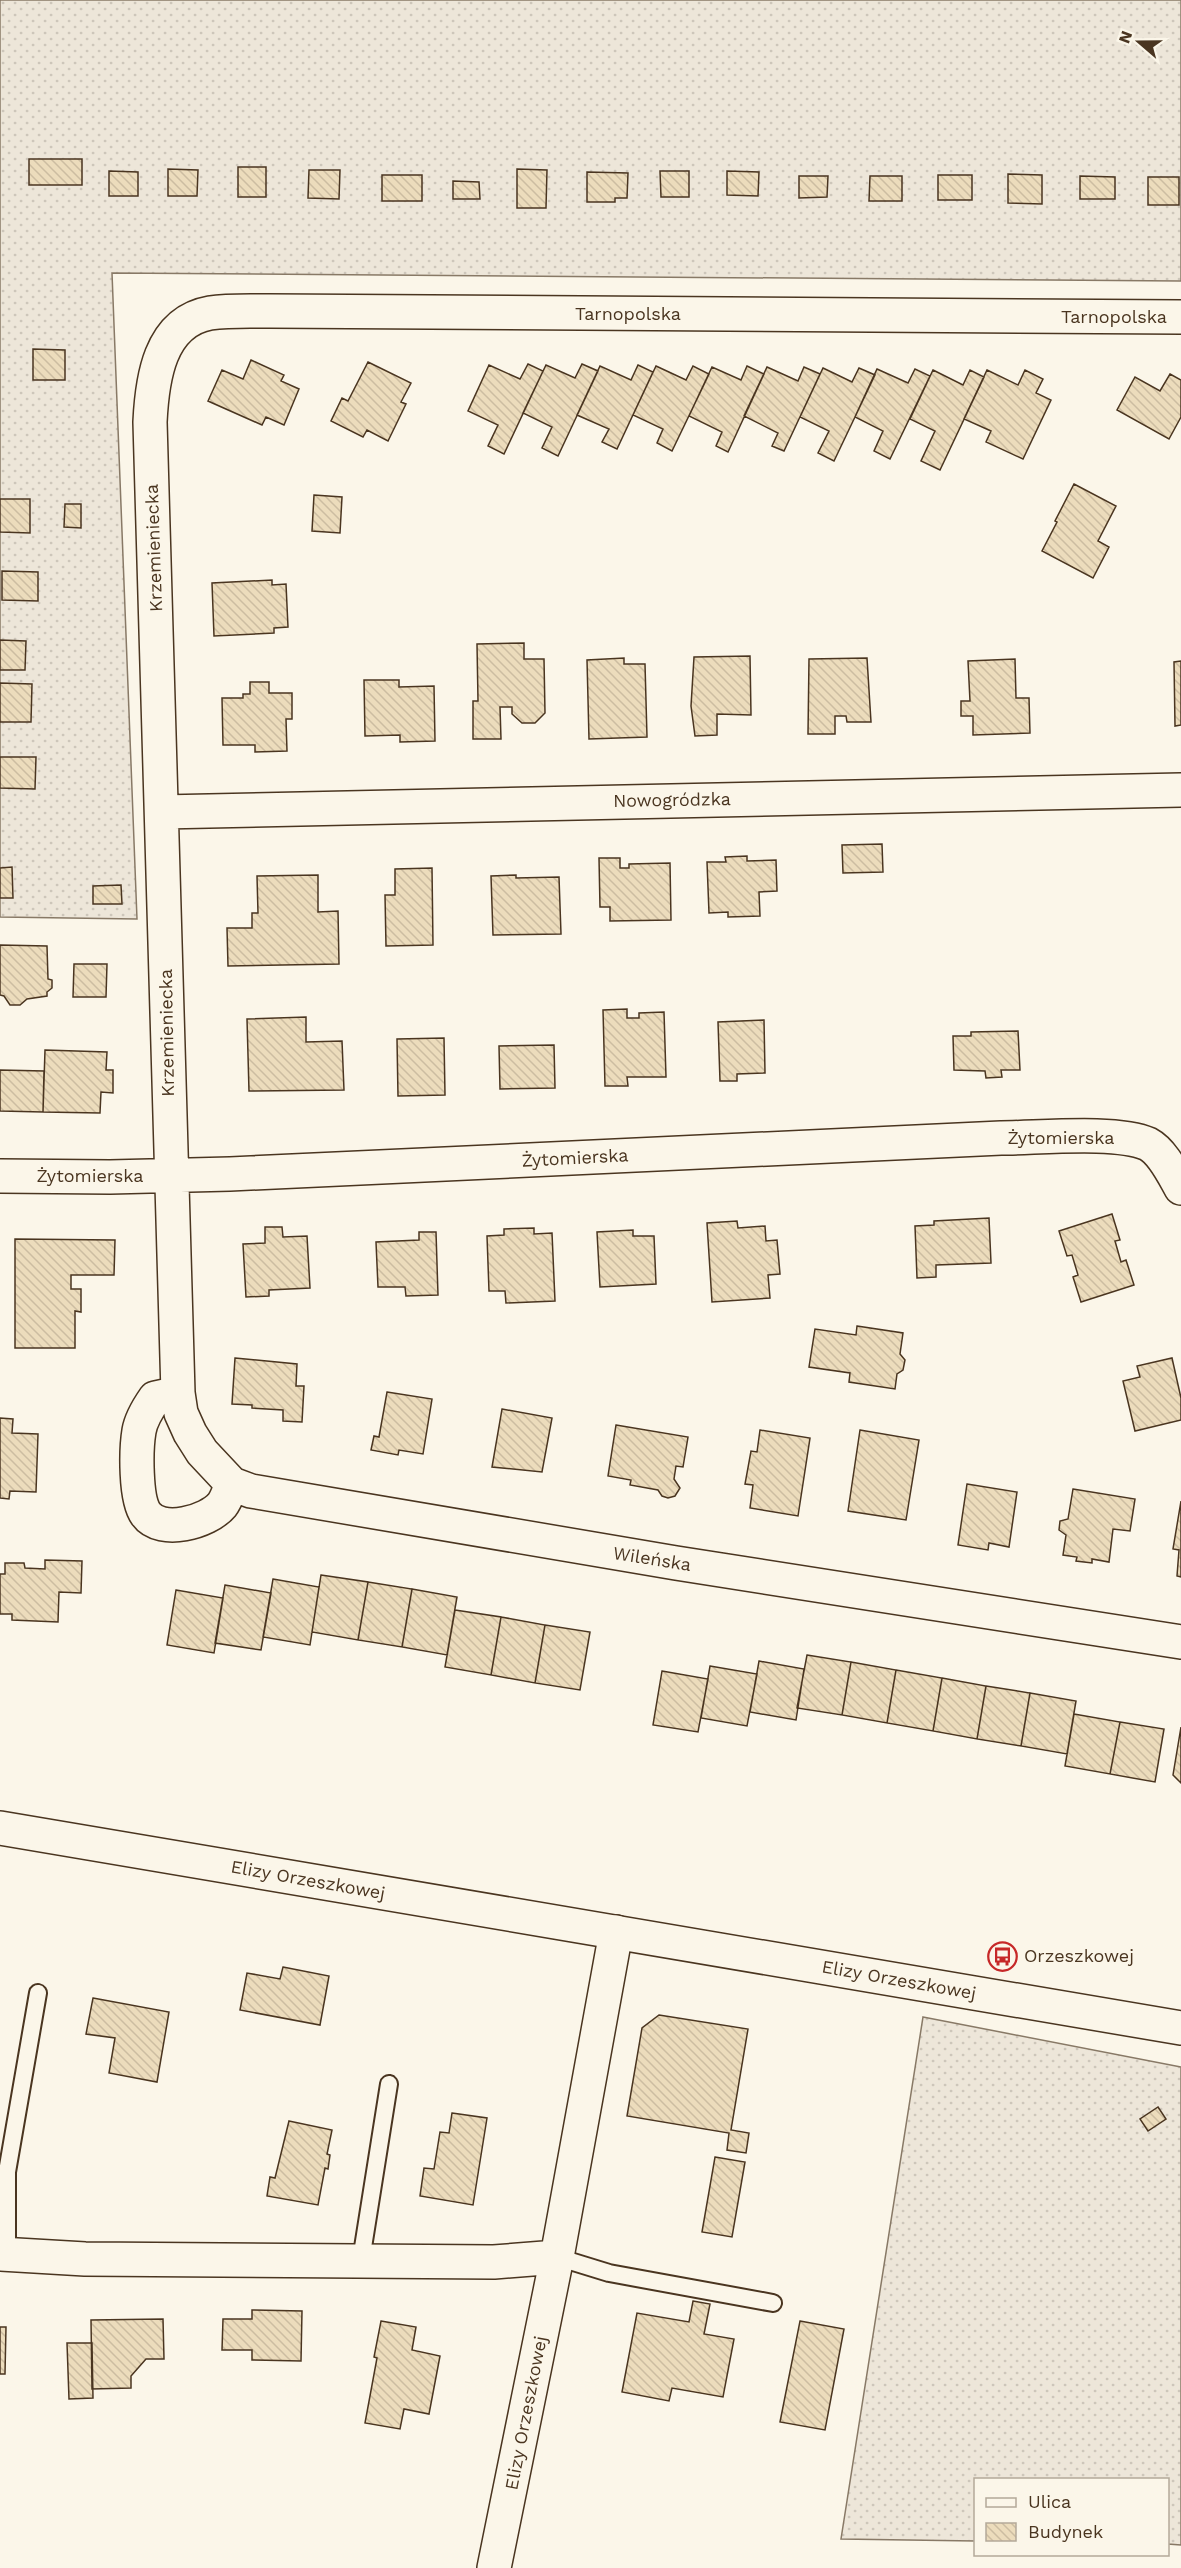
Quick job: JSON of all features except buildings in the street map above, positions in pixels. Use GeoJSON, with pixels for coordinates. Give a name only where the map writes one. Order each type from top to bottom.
{"type":"FeatureCollection","features":[{"type":"Feature","properties":{"kind":"street","name":"Tarnopolska"},"geometry":{"type":"LineString","coordinates":[[150,422],[151,389],[165,347],[176,331],[192,319],[209,313],[270,311],[1181,317]]}},
{"type":"Feature","properties":{"kind":"street","name":"Krzemieniecka"},"geometry":{"type":"LineString","coordinates":[[150,422],[178,1394]]}},
{"type":"Feature","properties":{"kind":"street","name":"Nowogródzka"},"geometry":{"type":"LineString","coordinates":[[162,812],[1181,790]]}},
{"type":"Feature","properties":{"kind":"street","name":"Żytomierska"},"geometry":{"type":"LineString","coordinates":[[0,1176],[172,1175],[1001,1138],[1119,1136],[1150,1145],[1167,1163],[1181,1188]]}},
{"type":"Feature","properties":{"kind":"street"},"geometry":{"type":"LineString","coordinates":[[178,1394],[181,1413],[190,1433],[202,1452],[232,1484],[223,1504],[212,1514],[183,1525],[156,1521],[146,1514],[140,1497],[138,1473],[139,1431],[146,1410],[155,1398],[178,1394]]}},
{"type":"Feature","properties":{"kind":"street","name":"Wileńska"},"geometry":{"type":"LineString","coordinates":[[232,1484],[251,1491],[676,1563],[1181,1642]]}},
{"type":"Feature","properties":{"kind":"street","name":"Elizy Orzeszkowej"},"geometry":{"type":"LineString","coordinates":[[0,1828],[1181,2028]]}},
{"type":"Feature","properties":{"kind":"street","name":"Elizy Orzeszkowej"},"geometry":{"type":"LineString","coordinates":[[494,2568],[557,2258],[616,1932]]}},
{"type":"Feature","properties":{"kind":"street"},"geometry":{"type":"LineString","coordinates":[[4,2253],[85,2259],[494,2262],[557,2258]]}},
{"type":"Feature","properties":{"kind":"lane"},"geometry":{"type":"LineString","coordinates":[[4,2253],[7,2172],[38,1993]]}},
{"type":"Feature","properties":{"kind":"lane"},"geometry":{"type":"LineString","coordinates":[[361,2260],[389,2084]]}},
{"type":"Feature","properties":{"kind":"lane"},"geometry":{"type":"LineString","coordinates":[[557,2258],[609,2273],[773,2303]]}},
{"type":"Feature","properties":{"kind":"shaded area"},"geometry":{"type":"Polygon","coordinates":[[[0,0],[1181,0],[1181,281],[112,273],[137,919],[0,917],[0,0]]]}},
{"type":"Feature","properties":{"kind":"shaded area"},"geometry":{"type":"Polygon","coordinates":[[[923,2017],[1181,2067],[1181,2545],[1169,2544],[1169,2478],[974,2478],[974,2541],[841,2539],[923,2017]]]}},
{"type":"Feature","properties":{"kind":"place","name":"Orzeszkowej"},"geometry":{"type":"Point","coordinates":[1003,1956]}}]}
